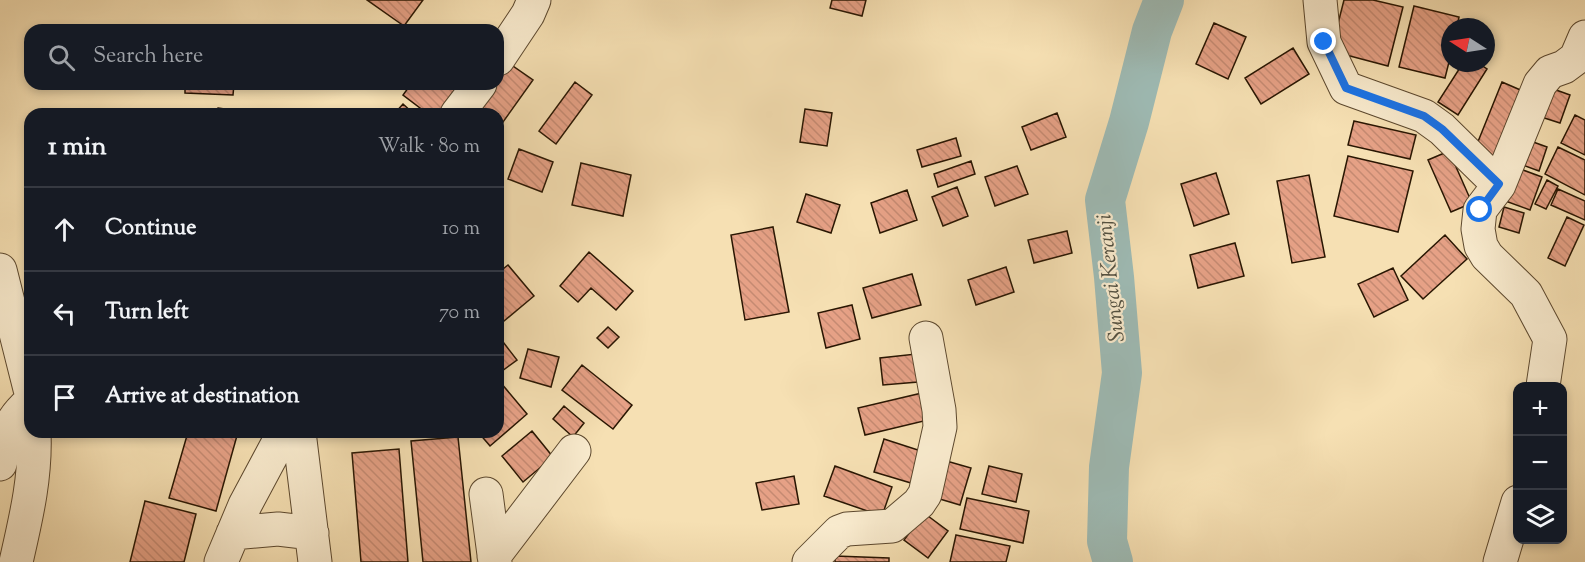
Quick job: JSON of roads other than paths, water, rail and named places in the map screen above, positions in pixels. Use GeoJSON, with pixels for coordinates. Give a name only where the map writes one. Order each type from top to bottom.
{"type":"FeatureCollection","features":[{"type":"Feature","properties":{"kind":"street"},"geometry":{"type":"LineString","coordinates":[[504,50],[528,14],[534,0]]}},
{"type":"Feature","properties":{"kind":"street"},"geometry":{"type":"LineString","coordinates":[[1320,0],[1324,42],[1346,88],[1424,116],[1442,129],[1499,184]]}},
{"type":"Feature","properties":{"kind":"street"},"geometry":{"type":"LineString","coordinates":[[1544,382],[1550,339],[1526,294],[1487,256],[1479,241],[1480,210],[1499,184],[1540,84],[1550,72],[1564,67],[1576,58],[1585,37]]}},
{"type":"Feature","properties":{"kind":"street"},"geometry":{"type":"LineString","coordinates":[[462,108],[475,90]]}},
{"type":"Feature","properties":{"kind":"street"},"geometry":{"type":"LineString","coordinates":[[0,270],[24,365]]}},
{"type":"Feature","properties":{"kind":"street"},"geometry":{"type":"LineString","coordinates":[[809,562],[839,532],[848,529],[892,526],[919,503],[925,494],[940,427],[926,338]]}},
{"type":"Feature","properties":{"kind":"street"},"geometry":{"type":"LineString","coordinates":[[0,464],[7,430],[15,416],[24,408]]}},
{"type":"Feature","properties":{"kind":"street"},"geometry":{"type":"LineString","coordinates":[[16,562],[32,489],[34,438]]}},
{"type":"Feature","properties":{"kind":"street"},"geometry":{"type":"LineString","coordinates":[[227,548],[245,505],[281,438]]}},
{"type":"Feature","properties":{"kind":"street"},"geometry":{"type":"LineString","coordinates":[[300,438],[313,547]]}},
{"type":"Feature","properties":{"kind":"street"},"geometry":{"type":"LineString","coordinates":[[494,559],[574,451]]}},
{"type":"Feature","properties":{"kind":"street"},"geometry":{"type":"LineString","coordinates":[[486,494],[494,559]]}},
{"type":"Feature","properties":{"kind":"street"},"geometry":{"type":"LineString","coordinates":[[1500,562],[1513,519]]}},
{"type":"Feature","properties":{"kind":"street"},"geometry":{"type":"LineString","coordinates":[[227,548],[258,530],[278,529],[313,547]]}},
{"type":"Feature","properties":{"kind":"waterway","name":"Sungai Keranji"},"geometry":{"type":"LineString","coordinates":[[1113,562],[1107,541],[1109,467],[1122,373],[1105,200],[1129,122],[1152,31],[1164,0]]}}]}
